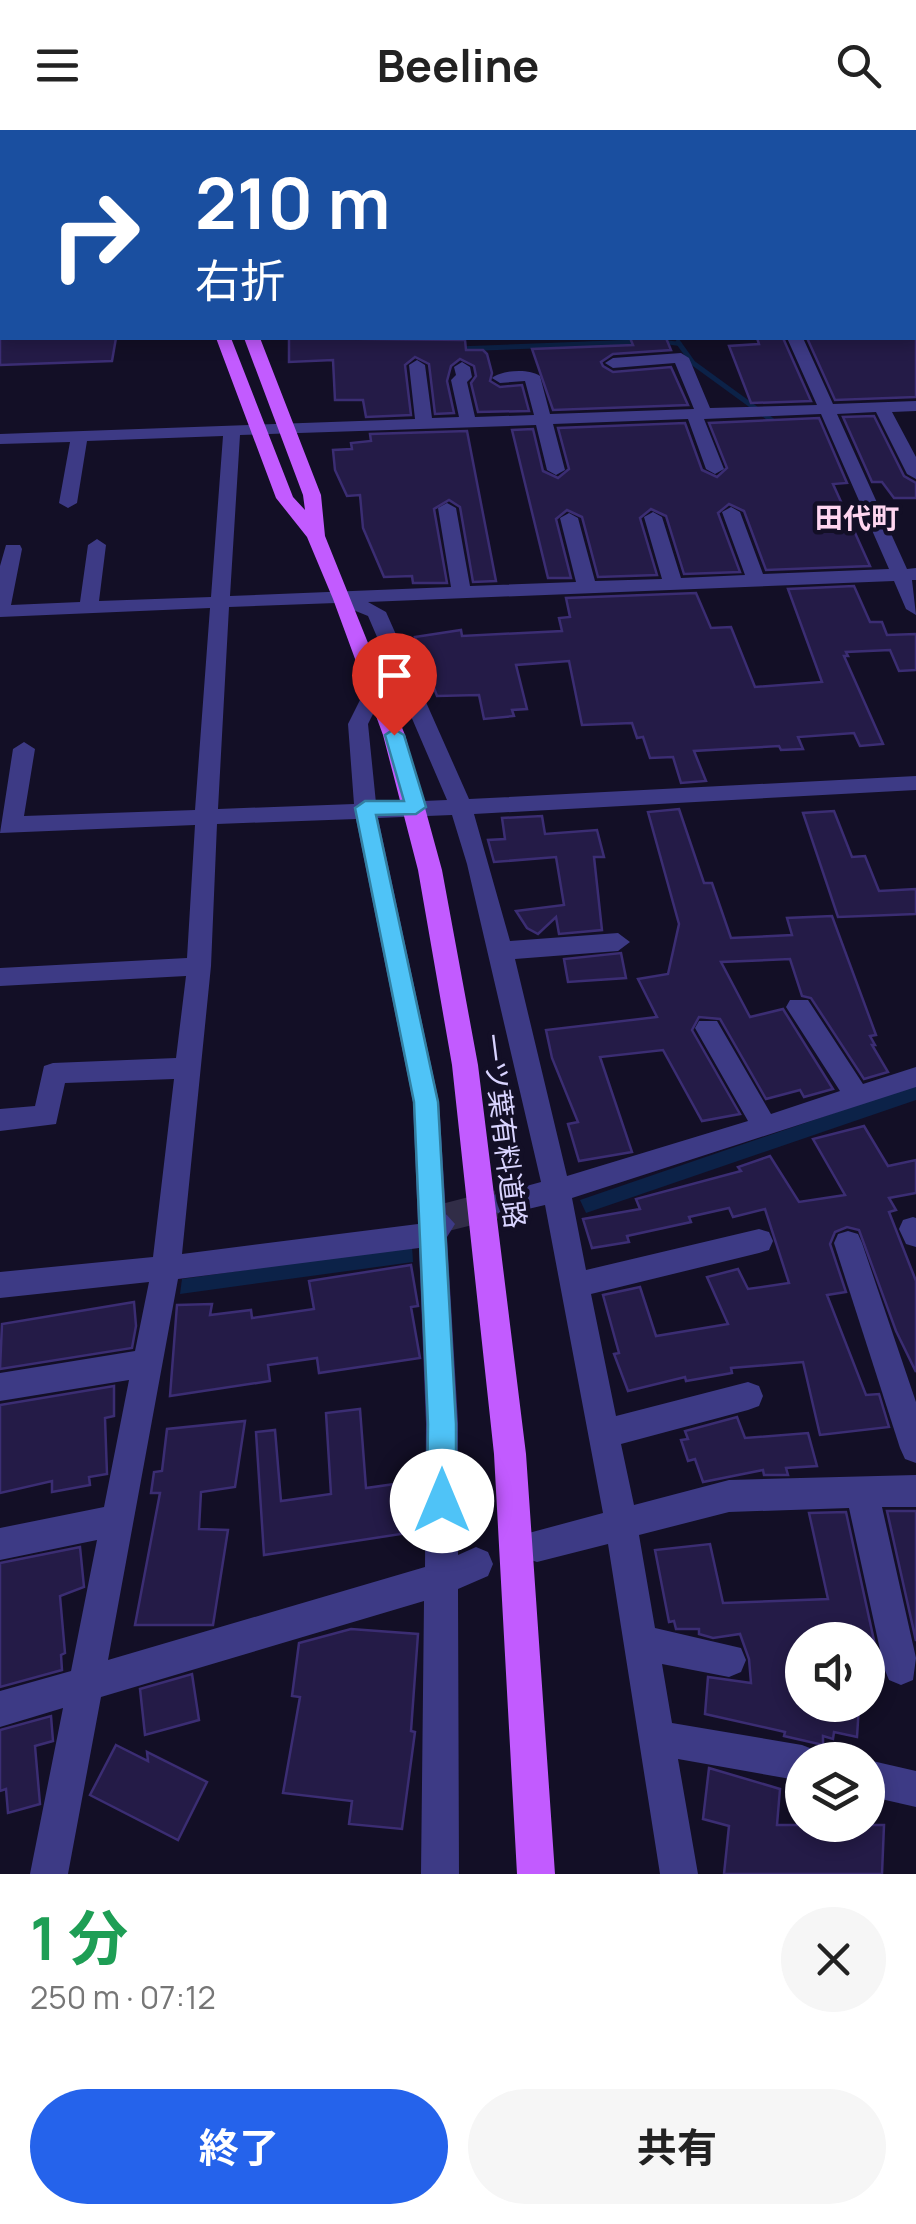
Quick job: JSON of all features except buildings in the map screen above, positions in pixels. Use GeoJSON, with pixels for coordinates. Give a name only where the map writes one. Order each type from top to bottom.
{"type":"FeatureCollection","features":[{"type":"Feature","properties":{"kind":"main road"},"geometry":{"type":"LineString","coordinates":[[224,340],[285,498],[316,536]]}},
{"type":"Feature","properties":{"kind":"main road"},"geometry":{"type":"LineString","coordinates":[[253,340],[312,495],[316,536]]}},
{"type":"Feature","properties":{"kind":"main road","name":"一ツ葉有料道路"},"geometry":{"type":"LineString","coordinates":[[316,536],[376,686],[416,807],[466,1065],[503,1395],[536,1874]]}},
{"type":"Feature","properties":{"kind":"street"},"geometry":{"type":"LineString","coordinates":[[796,340],[826,410],[908,574],[916,609]]}},
{"type":"Feature","properties":{"kind":"street"},"geometry":{"type":"LineString","coordinates":[[613,363],[681,358],[714,469]]}},
{"type":"Feature","properties":{"kind":"street"},"geometry":{"type":"LineString","coordinates":[[418,365],[424,424]]}},
{"type":"Feature","properties":{"kind":"street"},"geometry":{"type":"LineString","coordinates":[[462,367],[464,377],[460,380],[468,423]]}},
{"type":"Feature","properties":{"kind":"street"},"geometry":{"type":"LineString","coordinates":[[500,378],[532,376],[556,470]]}},
{"type":"Feature","properties":{"kind":"street"},"geometry":{"type":"LineString","coordinates":[[0,439],[916,406]]}},
{"type":"Feature","properties":{"kind":"street"},"geometry":{"type":"LineString","coordinates":[[882,408],[916,474]]}},
{"type":"Feature","properties":{"kind":"street"},"geometry":{"type":"LineString","coordinates":[[49,1874],[166,1268],[199,966],[232,430]]}},
{"type":"Feature","properties":{"kind":"street"},"geometry":{"type":"LineString","coordinates":[[68,503],[79,436]]}},
{"type":"Feature","properties":{"kind":"street"},"geometry":{"type":"LineString","coordinates":[[447,508],[462,594]]}},
{"type":"Feature","properties":{"kind":"street"},"geometry":{"type":"LineString","coordinates":[[731,512],[756,580]]}},
{"type":"Feature","properties":{"kind":"street"},"geometry":{"type":"LineString","coordinates":[[653,516],[673,584]]}},
{"type":"Feature","properties":{"kind":"street"},"geometry":{"type":"LineString","coordinates":[[569,518],[587,588]]}},
{"type":"Feature","properties":{"kind":"street"},"geometry":{"type":"LineString","coordinates":[[89,607],[97,545]]}},
{"type":"Feature","properties":{"kind":"street"},"geometry":{"type":"LineString","coordinates":[[13,550],[0,610],[908,574]]}},
{"type":"Feature","properties":{"kind":"street"},"geometry":{"type":"LineString","coordinates":[[342,598],[376,612],[461,807],[501,951],[556,1192],[603,1434],[679,1874]]}},
{"type":"Feature","properties":{"kind":"street"},"geometry":{"type":"LineString","coordinates":[[376,686],[358,724],[365,808],[426,1102],[440,1226],[440,1874]]}},
{"type":"Feature","properties":{"kind":"street"},"geometry":{"type":"LineString","coordinates":[[24,750],[6,825],[916,783]]}},
{"type":"Feature","properties":{"kind":"street"},"geometry":{"type":"LineString","coordinates":[[501,951],[618,942]]}},
{"type":"Feature","properties":{"kind":"street"},"geometry":{"type":"LineString","coordinates":[[0,977],[199,966]]}},
{"type":"Feature","properties":{"kind":"street"},"geometry":{"type":"LineString","coordinates":[[799,1007],[857,1096]]}},
{"type":"Feature","properties":{"kind":"street"},"geometry":{"type":"LineString","coordinates":[[708,1028],[764,1128]]}},
{"type":"Feature","properties":{"kind":"street"},"geometry":{"type":"LineString","coordinates":[[0,1120],[47,1116],[53,1073],[189,1068]]}},
{"type":"Feature","properties":{"kind":"street"},"geometry":{"type":"LineString","coordinates":[[503,1203],[556,1192],[916,1077]]}},
{"type":"Feature","properties":{"kind":"street"},"geometry":{"type":"LineString","coordinates":[[0,1286],[166,1268],[440,1226]]}},
{"type":"Feature","properties":{"kind":"street"},"geometry":{"type":"LineString","coordinates":[[574,1285],[758,1241]]}},
{"type":"Feature","properties":{"kind":"street"},"geometry":{"type":"LineString","coordinates":[[848,1243],[860,1319],[916,1448]]}},
{"type":"Feature","properties":{"kind":"street"},"geometry":{"type":"LineString","coordinates":[[0,1268],[57,1277]]}},
{"type":"Feature","properties":{"kind":"street"},"geometry":{"type":"LineString","coordinates":[[0,1387],[148,1363]]}},
{"type":"Feature","properties":{"kind":"street"},"geometry":{"type":"LineString","coordinates":[[603,1434],[748,1396]]}},
{"type":"Feature","properties":{"kind":"street"},"geometry":{"type":"LineString","coordinates":[[537,1546],[729,1496],[916,1491]]}},
{"type":"Feature","properties":{"kind":"street"},"geometry":{"type":"LineString","coordinates":[[862,1492],[901,1668]]}},
{"type":"Feature","properties":{"kind":"street"},"geometry":{"type":"LineString","coordinates":[[0,1544],[116,1520]]}},
{"type":"Feature","properties":{"kind":"street"},"geometry":{"type":"LineString","coordinates":[[0,1708],[441,1579],[476,1564]]}},
{"type":"Feature","properties":{"kind":"street"},"geometry":{"type":"LineString","coordinates":[[640,1642],[729,1660]]}},
{"type":"Feature","properties":{"kind":"street"},"geometry":{"type":"LineString","coordinates":[[656,1738],[785,1760]]}},
{"type":"Feature","properties":{"kind":"street"},"geometry":{"type":"LineString","coordinates":[[885,1782],[916,1789]]}},
{"type":"Feature","properties":{"kind":"water"},"geometry":{"type":"Polygon","coordinates":[[[916,1085],[916,1100],[586,1213],[580,1200],[916,1085]]]}},
{"type":"Feature","properties":{"kind":"water"},"geometry":{"type":"Polygon","coordinates":[[[412,1246],[413,1262],[180,1294],[182,1279],[412,1246]]]}},
{"type":"Feature","properties":{"kind":"waterway"},"geometry":{"type":"LineString","coordinates":[[657,341],[679,344]]}},
{"type":"Feature","properties":{"kind":"waterway"},"geometry":{"type":"LineString","coordinates":[[457,349],[638,342],[583,344]]}},
{"type":"Feature","properties":{"kind":"waterway"},"geometry":{"type":"LineString","coordinates":[[679,344],[693,363],[777,424]]}},
{"type":"Feature","properties":{"kind":"tunnel"},"geometry":{"type":"LineString","coordinates":[[447,1217],[498,1204]]}},
{"type":"Feature","properties":{"kind":"district","name":"田代町"},"geometry":{"type":"Point","coordinates":[857,517]}},
{"type":"Feature","properties":{"kind":"route"},"geometry":{"type":"LineString","coordinates":[[394,735],[416,807],[365,808],[426,1102],[442,1424],[442,1501]]}}]}
